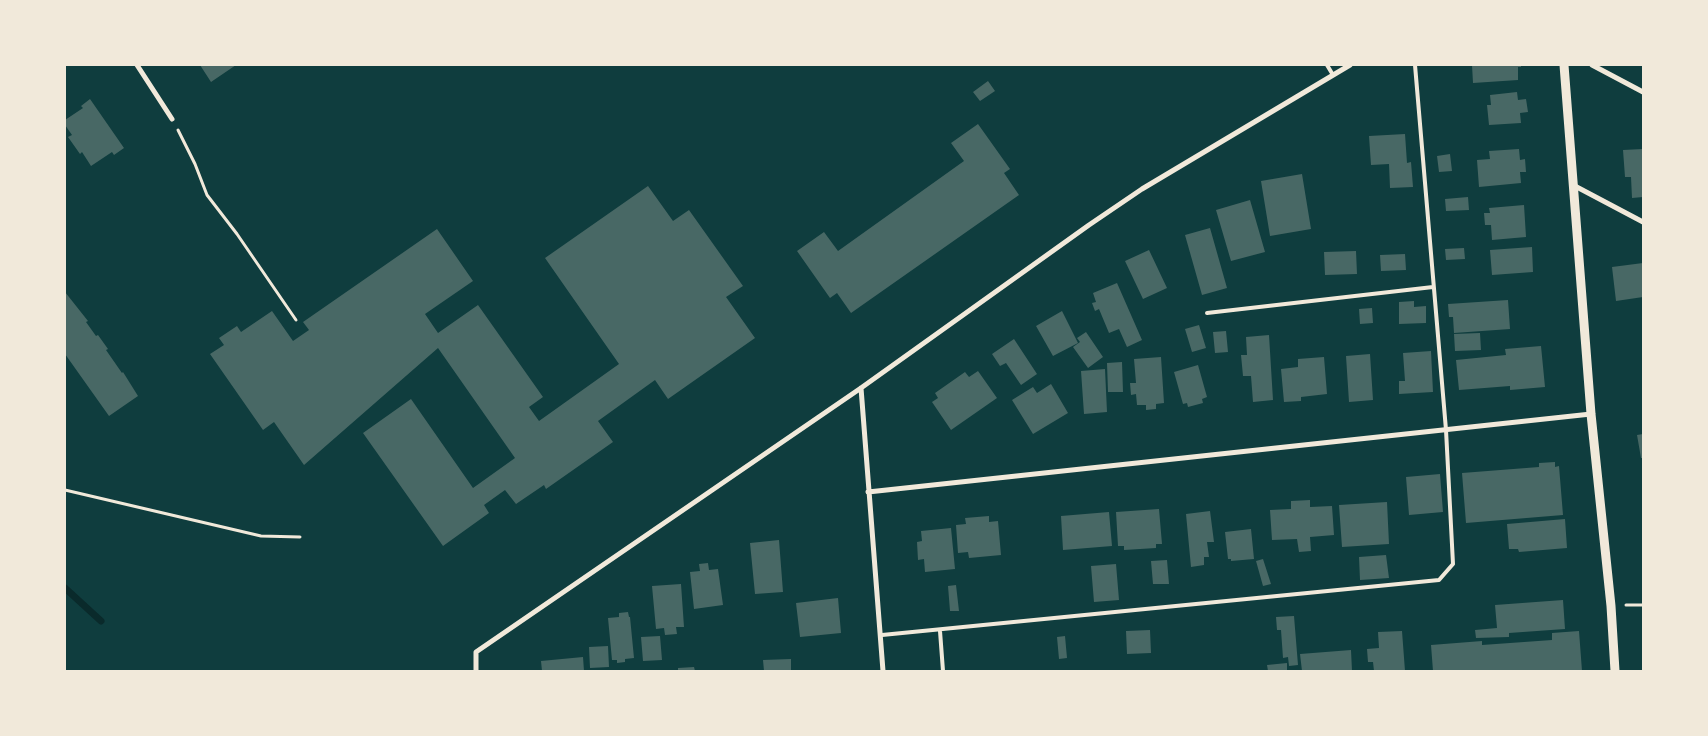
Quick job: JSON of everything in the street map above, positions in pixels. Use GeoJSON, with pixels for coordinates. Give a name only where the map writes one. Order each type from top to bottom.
{"type":"FeatureCollection","features":[{"type":"Feature","properties":{"kind":"street"},"geometry":{"type":"LineString","coordinates":[[137,65],[172,119]]}},
{"type":"Feature","properties":{"kind":"street"},"geometry":{"type":"LineString","coordinates":[[476,671],[476,652],[861,388],[1142,189],[1350,65]]}},
{"type":"Feature","properties":{"kind":"street"},"geometry":{"type":"LineString","coordinates":[[1564,65],[1591,414],[1616,671]]}},
{"type":"Feature","properties":{"kind":"street"},"geometry":{"type":"LineString","coordinates":[[1592,65],[1643,92]]}},
{"type":"Feature","properties":{"kind":"street"},"geometry":{"type":"LineString","coordinates":[[1573,185],[1643,222]]}},
{"type":"Feature","properties":{"kind":"street"},"geometry":{"type":"LineString","coordinates":[[861,388],[868,492],[882,635],[883,671]]}},
{"type":"Feature","properties":{"kind":"street"},"geometry":{"type":"LineString","coordinates":[[868,492],[1591,414]]}},
{"type":"Feature","properties":{"kind":"lane"},"geometry":{"type":"LineString","coordinates":[[1326,65],[1333,75]]}},
{"type":"Feature","properties":{"kind":"lane"},"geometry":{"type":"LineString","coordinates":[[882,635],[940,631],[1439,580],[1453,564],[1446,430],[1415,65]]}},
{"type":"Feature","properties":{"kind":"lane"},"geometry":{"type":"LineString","coordinates":[[1207,313],[1433,287]]}},
{"type":"Feature","properties":{"kind":"lane"},"geometry":{"type":"LineString","coordinates":[[940,631],[943,671]]}},
{"type":"Feature","properties":{"kind":"path"},"geometry":{"type":"LineString","coordinates":[[172,119],[195,164],[207,195],[237,234],[296,320]]}},
{"type":"Feature","properties":{"kind":"path"},"geometry":{"type":"LineString","coordinates":[[65,490],[261,536],[300,537]]}},
{"type":"Feature","properties":{"kind":"building"},"geometry":{"type":"Polygon","coordinates":[[[200,65],[236,65],[211,82],[200,65]]]}},
{"type":"Feature","properties":{"kind":"building"},"geometry":{"type":"Polygon","coordinates":[[[1472,65],[1521,65],[1521,67],[1518,67],[1518,80],[1473,83],[1472,65]]]}},
{"type":"Feature","properties":{"kind":"building"},"geometry":{"type":"Polygon","coordinates":[[[988,81],[995,91],[980,101],[973,92],[988,81]]]}},
{"type":"Feature","properties":{"kind":"building"},"geometry":{"type":"Polygon","coordinates":[[[1517,92],[1518,100],[1526,99],[1528,112],[1520,113],[1521,123],[1489,125],[1487,105],[1491,105],[1490,95],[1517,92]]]}},
{"type":"Feature","properties":{"kind":"building"},"geometry":{"type":"Polygon","coordinates":[[[90,99],[124,148],[114,155],[112,152],[91,166],[82,152],[80,154],[68,137],[72,135],[65,125],[65,120],[83,108],[81,106],[90,99]]]}},
{"type":"Feature","properties":{"kind":"building"},"geometry":{"type":"Polygon","coordinates":[[[978,124],[1010,169],[1004,173],[1019,195],[851,313],[837,293],[830,298],[797,251],[824,232],[838,251],[964,161],[951,143],[978,124]]]}},
{"type":"Feature","properties":{"kind":"building"},"geometry":{"type":"Polygon","coordinates":[[[1405,134],[1407,163],[1411,162],[1413,187],[1390,188],[1389,164],[1371,165],[1369,136],[1405,134]]]}},
{"type":"Feature","properties":{"kind":"building"},"geometry":{"type":"Polygon","coordinates":[[[1519,149],[1520,160],[1525,159],[1526,172],[1520,172],[1521,183],[1479,187],[1477,160],[1490,159],[1489,151],[1519,149]]]}},
{"type":"Feature","properties":{"kind":"building"},"geometry":{"type":"Polygon","coordinates":[[[1643,149],[1643,197],[1632,198],[1631,177],[1625,177],[1623,150],[1643,149]]]}},
{"type":"Feature","properties":{"kind":"building"},"geometry":{"type":"Polygon","coordinates":[[[1450,154],[1452,171],[1439,172],[1437,156],[1450,154]]]}},
{"type":"Feature","properties":{"kind":"building"},"geometry":{"type":"Polygon","coordinates":[[[1302,174],[1311,229],[1270,236],[1261,181],[1302,174]]]}},
{"type":"Feature","properties":{"kind":"building"},"geometry":{"type":"Polygon","coordinates":[[[648,186],[673,221],[689,210],[743,286],[726,297],[755,338],[668,399],[655,380],[598,421],[613,442],[546,489],[544,485],[516,504],[505,490],[484,505],[489,513],[443,546],[363,433],[411,399],[473,488],[515,458],[438,348],[304,465],[274,422],[263,430],[210,354],[224,345],[219,338],[237,326],[241,332],[272,311],[293,341],[309,330],[303,322],[437,229],[473,281],[425,314],[438,333],[478,305],[543,397],[529,407],[539,421],[619,364],[545,258],[648,186]]]}},
{"type":"Feature","properties":{"kind":"building"},"geometry":{"type":"Polygon","coordinates":[[[1468,197],[1469,210],[1446,211],[1445,199],[1468,197]]]}},
{"type":"Feature","properties":{"kind":"building"},"geometry":{"type":"Polygon","coordinates":[[[1250,200],[1265,252],[1231,261],[1216,210],[1250,200]]]}},
{"type":"Feature","properties":{"kind":"building"},"geometry":{"type":"Polygon","coordinates":[[[1524,205],[1526,237],[1492,240],[1491,225],[1485,225],[1484,213],[1490,213],[1489,208],[1524,205]]]}},
{"type":"Feature","properties":{"kind":"building"},"geometry":{"type":"Polygon","coordinates":[[[1210,228],[1227,288],[1202,295],[1185,235],[1210,228]]]}},
{"type":"Feature","properties":{"kind":"building"},"geometry":{"type":"Polygon","coordinates":[[[1532,247],[1533,272],[1492,275],[1490,250],[1532,247]]]}},
{"type":"Feature","properties":{"kind":"building"},"geometry":{"type":"Polygon","coordinates":[[[1464,248],[1465,259],[1446,260],[1445,249],[1464,248]]]}},
{"type":"Feature","properties":{"kind":"building"},"geometry":{"type":"Polygon","coordinates":[[[1149,250],[1167,288],[1143,299],[1125,261],[1149,250]]]}},
{"type":"Feature","properties":{"kind":"building"},"geometry":{"type":"Polygon","coordinates":[[[1356,251],[1357,274],[1325,275],[1324,252],[1356,251]]]}},
{"type":"Feature","properties":{"kind":"building"},"geometry":{"type":"Polygon","coordinates":[[[1405,254],[1406,270],[1381,271],[1380,255],[1405,254]]]}},
{"type":"Feature","properties":{"kind":"building"},"geometry":{"type":"Polygon","coordinates":[[[1643,263],[1643,297],[1616,301],[1612,267],[1643,263]]]}},
{"type":"Feature","properties":{"kind":"building"},"geometry":{"type":"Polygon","coordinates":[[[1117,283],[1142,340],[1127,347],[1119,329],[1109,333],[1099,309],[1095,311],[1092,303],[1096,302],[1093,293],[1117,283]]]}},
{"type":"Feature","properties":{"kind":"building"},"geometry":{"type":"Polygon","coordinates":[[[65,292],[88,321],[86,322],[96,336],[98,335],[108,349],[106,350],[138,396],[109,416],[65,354],[65,292]]]}},
{"type":"Feature","properties":{"kind":"building"},"geometry":{"type":"Polygon","coordinates":[[[1508,300],[1510,329],[1454,333],[1453,317],[1449,317],[1448,304],[1508,300]]]}},
{"type":"Feature","properties":{"kind":"building"},"geometry":{"type":"Polygon","coordinates":[[[1414,301],[1414,307],[1426,306],[1426,323],[1399,324],[1399,302],[1414,301]]]}},
{"type":"Feature","properties":{"kind":"building"},"geometry":{"type":"Polygon","coordinates":[[[1372,308],[1373,323],[1360,324],[1359,309],[1372,308]]]}},
{"type":"Feature","properties":{"kind":"building"},"geometry":{"type":"Polygon","coordinates":[[[1062,311],[1078,343],[1053,356],[1036,326],[1062,311]]]}},
{"type":"Feature","properties":{"kind":"building"},"geometry":{"type":"Polygon","coordinates":[[[1199,325],[1206,348],[1192,352],[1185,329],[1199,325]]]}},
{"type":"Feature","properties":{"kind":"building"},"geometry":{"type":"Polygon","coordinates":[[[1226,331],[1228,352],[1215,353],[1213,332],[1226,331]]]}},
{"type":"Feature","properties":{"kind":"building"},"geometry":{"type":"Polygon","coordinates":[[[1086,332],[1103,357],[1088,368],[1073,347],[1080,342],[1077,338],[1086,332]]]}},
{"type":"Feature","properties":{"kind":"building"},"geometry":{"type":"Polygon","coordinates":[[[1480,333],[1481,350],[1455,351],[1454,334],[1480,333]]]}},
{"type":"Feature","properties":{"kind":"building"},"geometry":{"type":"Polygon","coordinates":[[[1269,335],[1273,400],[1253,402],[1251,376],[1243,376],[1241,355],[1247,355],[1246,337],[1269,335]]]}},
{"type":"Feature","properties":{"kind":"building"},"geometry":{"type":"Polygon","coordinates":[[[1014,339],[1037,374],[1021,385],[1006,363],[1000,366],[992,354],[1014,339]]]}},
{"type":"Feature","properties":{"kind":"building"},"geometry":{"type":"Polygon","coordinates":[[[1541,346],[1545,387],[1510,390],[1510,386],[1459,390],[1456,360],[1506,355],[1505,349],[1541,346]]]}},
{"type":"Feature","properties":{"kind":"building"},"geometry":{"type":"Polygon","coordinates":[[[1431,351],[1433,392],[1399,394],[1399,381],[1405,381],[1403,353],[1431,351]]]}},
{"type":"Feature","properties":{"kind":"building"},"geometry":{"type":"Polygon","coordinates":[[[1370,354],[1373,400],[1349,402],[1346,356],[1370,354]]]}},
{"type":"Feature","properties":{"kind":"building"},"geometry":{"type":"Polygon","coordinates":[[[1161,357],[1164,403],[1156,404],[1156,409],[1146,410],[1146,405],[1137,405],[1136,394],[1131,395],[1130,383],[1136,383],[1134,359],[1161,357]]]}},
{"type":"Feature","properties":{"kind":"building"},"geometry":{"type":"Polygon","coordinates":[[[1324,357],[1327,394],[1301,397],[1301,401],[1284,402],[1281,369],[1298,367],[1298,359],[1324,357]]]}},
{"type":"Feature","properties":{"kind":"building"},"geometry":{"type":"Polygon","coordinates":[[[1122,362],[1123,392],[1108,392],[1107,363],[1122,362]]]}},
{"type":"Feature","properties":{"kind":"building"},"geometry":{"type":"Polygon","coordinates":[[[1198,365],[1207,397],[1202,399],[1203,403],[1188,407],[1187,403],[1183,404],[1174,372],[1198,365]]]}},
{"type":"Feature","properties":{"kind":"building"},"geometry":{"type":"Polygon","coordinates":[[[1105,369],[1107,412],[1084,414],[1081,371],[1105,369]]]}},
{"type":"Feature","properties":{"kind":"building"},"geometry":{"type":"Polygon","coordinates":[[[978,371],[997,398],[951,430],[932,402],[938,398],[935,393],[965,372],[969,377],[978,371]]]}},
{"type":"Feature","properties":{"kind":"building"},"geometry":{"type":"Polygon","coordinates":[[[1051,384],[1068,413],[1033,434],[1012,400],[1033,387],[1037,393],[1051,384]]]}},
{"type":"Feature","properties":{"kind":"building"},"geometry":{"type":"Polygon","coordinates":[[[1643,434],[1643,458],[1641,458],[1637,435],[1643,434]]]}},
{"type":"Feature","properties":{"kind":"building"},"geometry":{"type":"Polygon","coordinates":[[[1555,462],[1555,467],[1559,466],[1563,515],[1466,523],[1462,473],[1539,467],[1539,463],[1555,462]]]}},
{"type":"Feature","properties":{"kind":"building"},"geometry":{"type":"Polygon","coordinates":[[[1440,474],[1443,512],[1409,515],[1406,477],[1440,474]]]}},
{"type":"Feature","properties":{"kind":"building"},"geometry":{"type":"Polygon","coordinates":[[[1310,500],[1310,507],[1332,506],[1334,535],[1310,537],[1311,551],[1299,552],[1297,539],[1272,540],[1270,510],[1291,509],[1291,501],[1310,500]]]}},
{"type":"Feature","properties":{"kind":"building"},"geometry":{"type":"Polygon","coordinates":[[[1387,502],[1389,544],[1342,547],[1339,505],[1387,502]]]}},
{"type":"Feature","properties":{"kind":"building"},"geometry":{"type":"Polygon","coordinates":[[[1159,509],[1162,544],[1156,544],[1156,548],[1124,550],[1124,546],[1118,546],[1116,512],[1159,509]]]}},
{"type":"Feature","properties":{"kind":"building"},"geometry":{"type":"Polygon","coordinates":[[[1210,511],[1214,542],[1207,542],[1209,557],[1204,557],[1204,565],[1191,567],[1186,514],[1210,511]]]}},
{"type":"Feature","properties":{"kind":"building"},"geometry":{"type":"Polygon","coordinates":[[[1109,512],[1112,546],[1063,550],[1061,516],[1109,512]]]}},
{"type":"Feature","properties":{"kind":"building"},"geometry":{"type":"Polygon","coordinates":[[[989,516],[989,522],[998,521],[1001,555],[969,558],[968,552],[958,553],[956,525],[966,524],[965,518],[989,516]]]}},
{"type":"Feature","properties":{"kind":"building"},"geometry":{"type":"Polygon","coordinates":[[[1565,519],[1567,548],[1519,552],[1518,549],[1509,549],[1507,524],[1565,519]]]}},
{"type":"Feature","properties":{"kind":"building"},"geometry":{"type":"Polygon","coordinates":[[[951,528],[955,569],[925,572],[924,559],[918,560],[917,542],[922,541],[921,531],[951,528]]]}},
{"type":"Feature","properties":{"kind":"building"},"geometry":{"type":"Polygon","coordinates":[[[1251,529],[1254,559],[1231,561],[1231,559],[1228,559],[1225,532],[1251,529]]]}},
{"type":"Feature","properties":{"kind":"building"},"geometry":{"type":"Polygon","coordinates":[[[779,540],[783,592],[755,594],[750,543],[779,540]]]}},
{"type":"Feature","properties":{"kind":"building"},"geometry":{"type":"Polygon","coordinates":[[[1386,555],[1389,578],[1360,580],[1359,557],[1386,555]]]}},
{"type":"Feature","properties":{"kind":"building"},"geometry":{"type":"Polygon","coordinates":[[[1263,559],[1271,584],[1263,586],[1256,561],[1263,559]]]}},
{"type":"Feature","properties":{"kind":"building"},"geometry":{"type":"Polygon","coordinates":[[[1167,560],[1169,584],[1153,584],[1151,561],[1167,560]]]}},
{"type":"Feature","properties":{"kind":"building"},"geometry":{"type":"Polygon","coordinates":[[[708,563],[709,570],[718,569],[723,605],[694,609],[690,572],[700,571],[699,564],[708,563]]]}},
{"type":"Feature","properties":{"kind":"building"},"geometry":{"type":"Polygon","coordinates":[[[1116,564],[1119,600],[1094,602],[1091,566],[1116,564]]]}},
{"type":"Feature","properties":{"kind":"building"},"geometry":{"type":"Polygon","coordinates":[[[681,584],[684,627],[676,627],[677,634],[665,635],[664,628],[656,629],[652,586],[681,584]]]}},
{"type":"Feature","properties":{"kind":"building"},"geometry":{"type":"Polygon","coordinates":[[[956,585],[959,611],[950,611],[948,586],[956,585]]]}},
{"type":"Feature","properties":{"kind":"building"},"geometry":{"type":"Polygon","coordinates":[[[838,598],[841,633],[800,637],[796,603],[838,598]]]}},
{"type":"Feature","properties":{"kind":"building"},"geometry":{"type":"Polygon","coordinates":[[[1563,600],[1565,629],[1509,633],[1509,637],[1476,638],[1475,630],[1497,628],[1495,605],[1563,600]]]}},
{"type":"Feature","properties":{"kind":"building"},"geometry":{"type":"Polygon","coordinates":[[[628,612],[634,658],[625,659],[625,662],[617,663],[617,660],[612,660],[608,618],[619,617],[619,613],[628,612]]]}},
{"type":"Feature","properties":{"kind":"building"},"geometry":{"type":"Polygon","coordinates":[[[1294,616],[1298,665],[1289,666],[1288,657],[1283,658],[1281,630],[1277,630],[1276,617],[1294,616]]]}},
{"type":"Feature","properties":{"kind":"building"},"geometry":{"type":"Polygon","coordinates":[[[1150,630],[1151,653],[1127,654],[1126,631],[1150,630]]]}},
{"type":"Feature","properties":{"kind":"building"},"geometry":{"type":"Polygon","coordinates":[[[1402,631],[1405,671],[1374,671],[1373,662],[1368,662],[1367,649],[1379,648],[1378,632],[1402,631]]]}},
{"type":"Feature","properties":{"kind":"building"},"geometry":{"type":"Polygon","coordinates":[[[1579,631],[1582,671],[1433,671],[1431,645],[1482,641],[1482,645],[1552,640],[1552,633],[1579,631]]]}},
{"type":"Feature","properties":{"kind":"building"},"geometry":{"type":"Polygon","coordinates":[[[660,636],[662,660],[643,661],[641,637],[660,636]]]}},
{"type":"Feature","properties":{"kind":"building"},"geometry":{"type":"Polygon","coordinates":[[[1065,636],[1067,658],[1059,659],[1057,637],[1065,636]]]}},
{"type":"Feature","properties":{"kind":"building"},"geometry":{"type":"Polygon","coordinates":[[[608,646],[609,667],[590,668],[589,647],[608,646]]]}},
{"type":"Feature","properties":{"kind":"building"},"geometry":{"type":"Polygon","coordinates":[[[1351,650],[1352,671],[1302,671],[1300,654],[1351,650]]]}},
{"type":"Feature","properties":{"kind":"building"},"geometry":{"type":"Polygon","coordinates":[[[583,657],[584,671],[542,671],[541,661],[583,657]]]}},
{"type":"Feature","properties":{"kind":"building"},"geometry":{"type":"Polygon","coordinates":[[[791,659],[791,671],[764,671],[763,660],[791,659]]]}},
{"type":"Feature","properties":{"kind":"building"},"geometry":{"type":"Polygon","coordinates":[[[1287,663],[1287,671],[1268,671],[1267,665],[1287,663]]]}},
{"type":"Feature","properties":{"kind":"building"},"geometry":{"type":"Polygon","coordinates":[[[694,667],[695,671],[678,671],[678,668],[694,667]]]}},
{"type":"Feature","properties":{"kind":"waterway"},"geometry":{"type":"LineString","coordinates":[[65,588],[101,621]]}}]}
